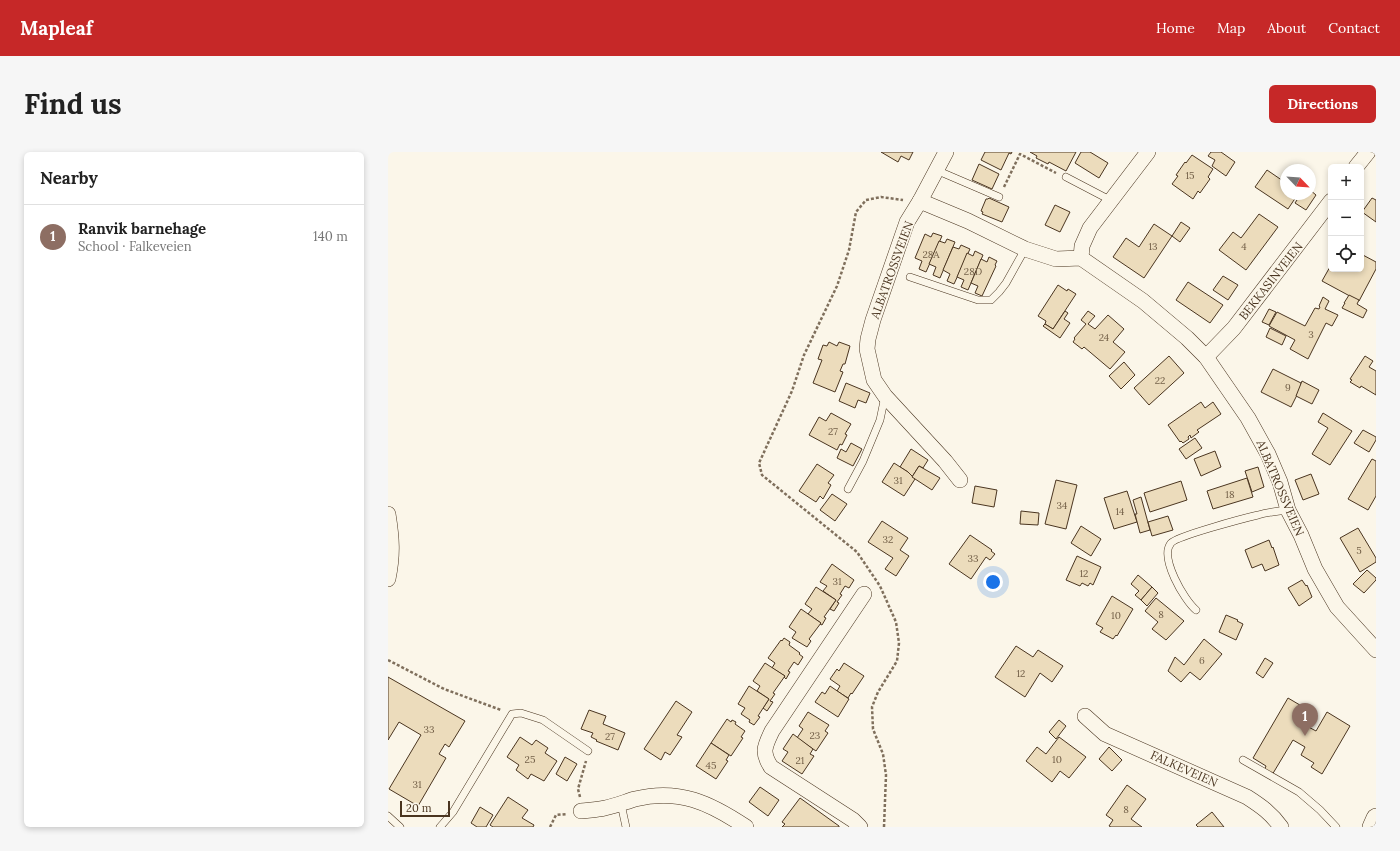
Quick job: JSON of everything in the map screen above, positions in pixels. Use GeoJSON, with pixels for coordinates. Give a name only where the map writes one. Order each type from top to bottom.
{"type":"FeatureCollection","features":[{"type":"Feature","properties":{"kind":"street","name":"ALBATROSSVEIEN"},"geometry":{"type":"LineString","coordinates":[[946,152],[908,222],[873,320],[868,339],[868,349],[874,380],[885,396],[945,461],[960,480]]}},
{"type":"Feature","properties":{"kind":"street"},"geometry":{"type":"LineString","coordinates":[[920,202],[968,221],[1025,249],[1056,259],[1081,258],[1082,246],[1090,228],[1148,152]]}},
{"type":"Feature","properties":{"kind":"street"},"geometry":{"type":"LineString","coordinates":[[1358,164],[1368,152]]}},
{"type":"Feature","properties":{"kind":"street","name":"BEKKASINVEIEN"},"geometry":{"type":"LineString","coordinates":[[1206,357],[1234,328],[1328,206]]}},
{"type":"Feature","properties":{"kind":"street","name":"ALBATROSSVEIEN"},"geometry":{"type":"LineString","coordinates":[[1081,258],[1144,301],[1187,338],[1206,357],[1248,418],[1268,454],[1280,482],[1288,510],[1301,535],[1315,569],[1337,607],[1376,650]]}},
{"type":"Feature","properties":{"kind":"street"},"geometry":{"type":"LineString","coordinates":[[388,514],[392,538],[392,550],[388,579]]}},
{"type":"Feature","properties":{"kind":"street"},"geometry":{"type":"LineString","coordinates":[[860,827],[852,820],[771,767],[766,758],[764,748],[772,731],[864,594]]}},
{"type":"Feature","properties":{"kind":"street","name":"FALKEVEIEN"},"geometry":{"type":"LineString","coordinates":[[1085,716],[1105,734],[1247,797],[1264,808],[1281,827]]}},
{"type":"Feature","properties":{"kind":"street"},"geometry":{"type":"LineString","coordinates":[[581,811],[606,808],[636,799],[674,796],[686,797],[722,811],[742,826]]}},
{"type":"Feature","properties":{"kind":"street"},"geometry":{"type":"LineString","coordinates":[[1372,827],[1376,818]]}},
{"type":"Feature","properties":{"kind":"lane"},"geometry":{"type":"LineString","coordinates":[[936,170],[999,196]]}},
{"type":"Feature","properties":{"kind":"lane"},"geometry":{"type":"LineString","coordinates":[[1066,177],[1110,200]]}},
{"type":"Feature","properties":{"kind":"lane"},"geometry":{"type":"LineString","coordinates":[[910,277],[978,300],[991,300],[1006,283],[1025,249]]}},
{"type":"Feature","properties":{"kind":"lane"},"geometry":{"type":"LineString","coordinates":[[848,489],[863,461],[880,420],[885,396]]}},
{"type":"Feature","properties":{"kind":"lane"},"geometry":{"type":"LineString","coordinates":[[1196,610],[1190,605],[1179,587],[1168,558],[1168,548],[1172,541],[1194,533],[1259,515],[1288,510]]}},
{"type":"Feature","properties":{"kind":"lane"},"geometry":{"type":"LineString","coordinates":[[440,827],[454,812],[512,714],[521,713],[543,720],[588,751]]}},
{"type":"Feature","properties":{"kind":"lane"},"geometry":{"type":"LineString","coordinates":[[1243,760],[1298,792],[1320,810],[1336,827]]}},
{"type":"Feature","properties":{"kind":"lane"},"geometry":{"type":"LineString","coordinates":[[621,804],[626,827]]}},
{"type":"Feature","properties":{"kind":"lane"},"geometry":{"type":"LineString","coordinates":[[388,816],[400,827]]}},
{"type":"Feature","properties":{"kind":"path"},"geometry":{"type":"LineString","coordinates":[[999,196],[1020,154],[1066,177]]}},
{"type":"Feature","properties":{"kind":"path"},"geometry":{"type":"LineString","coordinates":[[388,660],[444,689],[512,714]]}},
{"type":"Feature","properties":{"kind":"path"},"geometry":{"type":"LineString","coordinates":[[550,827],[556,815],[573,814],[581,811],[578,789],[588,751]]}},
{"type":"Feature","properties":{"kind":"building"},"geometry":{"type":"Polygon","coordinates":[[[881,152],[913,152],[909,160],[901,156],[898,162],[881,152]]]}},
{"type":"Feature","properties":{"kind":"building"},"geometry":{"type":"Polygon","coordinates":[[[985,152],[1012,152],[1011,154],[1009,153],[1001,170],[981,160],[985,152]]]}},
{"type":"Feature","properties":{"kind":"building"},"geometry":{"type":"Polygon","coordinates":[[[1030,152],[1076,152],[1066,171],[1049,162],[1048,164],[1036,158],[1037,156],[1030,152]]]}},
{"type":"Feature","properties":{"kind":"building"},"geometry":{"type":"Polygon","coordinates":[[[1081,152],[1090,152],[1108,163],[1099,178],[1075,163],[1081,152]]]}},
{"type":"Feature","properties":{"kind":"building"},"geometry":{"type":"Polygon","coordinates":[[[1211,152],[1221,152],[1235,162],[1226,176],[1212,166],[1215,160],[1208,156],[1211,152]]]}},
{"type":"Feature","properties":{"kind":"building"},"geometry":{"type":"Polygon","coordinates":[[[1192,155],[1213,169],[1208,177],[1210,179],[1200,193],[1198,191],[1193,199],[1172,184],[1178,176],[1176,175],[1192,155]]]}},
{"type":"Feature","properties":{"kind":"building"},"geometry":{"type":"Polygon","coordinates":[[[979,164],[999,174],[992,189],[972,180],[979,164]]]}},
{"type":"Feature","properties":{"kind":"building"},"geometry":{"type":"Polygon","coordinates":[[[1267,170],[1280,179],[1280,200],[1294,200],[1288,209],[1255,187],[1267,170]]]}},
{"type":"Feature","properties":{"kind":"building"},"geometry":{"type":"Polygon","coordinates":[[[989,198],[1009,207],[1002,222],[982,214],[983,212],[981,211],[986,199],[989,198]]]}},
{"type":"Feature","properties":{"kind":"building"},"geometry":{"type":"Polygon","coordinates":[[[1372,198],[1376,200],[1376,222],[1364,213],[1364,209],[1372,198]]]}},
{"type":"Feature","properties":{"kind":"building"},"geometry":{"type":"Polygon","coordinates":[[[1297,200],[1313,200],[1306,210],[1295,203],[1297,200]]]}},
{"type":"Feature","properties":{"kind":"building"},"geometry":{"type":"Polygon","coordinates":[[[1055,205],[1070,212],[1060,232],[1045,225],[1055,205]]]}},
{"type":"Feature","properties":{"kind":"building"},"geometry":{"type":"Polygon","coordinates":[[[1259,214],[1278,227],[1246,270],[1219,250],[1233,232],[1241,238],[1259,214]]]}},
{"type":"Feature","properties":{"kind":"building"},"geometry":{"type":"Polygon","coordinates":[[[1181,222],[1190,228],[1180,242],[1172,236],[1181,222]]]}},
{"type":"Feature","properties":{"kind":"building"},"geometry":{"type":"Polygon","coordinates":[[[1154,224],[1172,236],[1144,278],[1113,257],[1126,238],[1139,247],[1154,224]]]}},
{"type":"Feature","properties":{"kind":"building"},"geometry":{"type":"Polygon","coordinates":[[[933,233],[942,236],[926,272],[919,269],[922,261],[915,258],[925,234],[931,237],[933,233]]]}},
{"type":"Feature","properties":{"kind":"building"},"geometry":{"type":"Polygon","coordinates":[[[947,239],[955,242],[940,278],[933,275],[936,267],[929,264],[939,241],[945,243],[947,239]]]}},
{"type":"Feature","properties":{"kind":"building"},"geometry":{"type":"Polygon","coordinates":[[[961,245],[970,249],[954,284],[947,281],[950,274],[943,270],[953,247],[959,249],[961,245]]]}},
{"type":"Feature","properties":{"kind":"building"},"geometry":{"type":"Polygon","coordinates":[[[975,251],[983,255],[968,290],[961,287],[964,280],[957,277],[967,253],[973,256],[975,251]]]}},
{"type":"Feature","properties":{"kind":"building"},"geometry":{"type":"Polygon","coordinates":[[[1364,256],[1376,262],[1376,269],[1359,301],[1322,281],[1328,270],[1328,272],[1364,272],[1364,256]]]}},
{"type":"Feature","properties":{"kind":"building"},"geometry":{"type":"Polygon","coordinates":[[[989,257],[997,261],[982,296],[975,293],[978,286],[971,283],[981,259],[987,262],[989,257]]]}},
{"type":"Feature","properties":{"kind":"building"},"geometry":{"type":"Polygon","coordinates":[[[1223,276],[1238,285],[1228,300],[1213,290],[1223,276]]]}},
{"type":"Feature","properties":{"kind":"building"},"geometry":{"type":"Polygon","coordinates":[[[1188,282],[1223,305],[1210,323],[1176,300],[1188,282]]]}},
{"type":"Feature","properties":{"kind":"building"},"geometry":{"type":"Polygon","coordinates":[[[1058,285],[1067,291],[1068,289],[1076,294],[1053,329],[1045,324],[1046,321],[1038,316],[1058,285]]]}},
{"type":"Feature","properties":{"kind":"building"},"geometry":{"type":"Polygon","coordinates":[[[1349,295],[1359,300],[1357,304],[1367,310],[1363,318],[1342,308],[1349,295]]]}},
{"type":"Feature","properties":{"kind":"building"},"geometry":{"type":"Polygon","coordinates":[[[1323,297],[1329,301],[1325,309],[1338,315],[1332,326],[1326,323],[1308,359],[1290,349],[1295,340],[1269,326],[1277,312],[1305,326],[1315,308],[1319,309],[1323,297]]]}},
{"type":"Feature","properties":{"kind":"building"},"geometry":{"type":"Polygon","coordinates":[[[1269,309],[1276,312],[1269,325],[1262,322],[1269,309]]]}},
{"type":"Feature","properties":{"kind":"building"},"geometry":{"type":"Polygon","coordinates":[[[1065,311],[1068,313],[1064,319],[1070,323],[1060,338],[1043,326],[1045,324],[1053,329],[1065,311]]]}},
{"type":"Feature","properties":{"kind":"building"},"geometry":{"type":"Polygon","coordinates":[[[1088,311],[1095,316],[1088,324],[1095,329],[1108,315],[1124,329],[1113,342],[1125,352],[1110,369],[1084,347],[1082,349],[1073,342],[1075,339],[1074,338],[1086,324],[1081,320],[1088,311]]]}},
{"type":"Feature","properties":{"kind":"building"},"geometry":{"type":"Polygon","coordinates":[[[1270,328],[1286,336],[1282,345],[1266,337],[1270,328]]]}},
{"type":"Feature","properties":{"kind":"building"},"geometry":{"type":"Polygon","coordinates":[[[829,342],[837,346],[839,342],[850,346],[845,364],[843,364],[840,371],[843,372],[835,392],[813,383],[822,360],[818,359],[823,345],[827,346],[829,342]]]}},
{"type":"Feature","properties":{"kind":"building"},"geometry":{"type":"Polygon","coordinates":[[[1169,356],[1184,373],[1149,405],[1134,388],[1169,356]]]}},
{"type":"Feature","properties":{"kind":"building"},"geometry":{"type":"Polygon","coordinates":[[[1365,356],[1373,361],[1369,367],[1376,371],[1376,395],[1361,386],[1360,388],[1350,382],[1352,380],[1350,379],[1365,356]]]}},
{"type":"Feature","properties":{"kind":"building"},"geometry":{"type":"Polygon","coordinates":[[[1124,362],[1135,375],[1121,389],[1109,376],[1124,362]]]}},
{"type":"Feature","properties":{"kind":"building"},"geometry":{"type":"Polygon","coordinates":[[[1273,369],[1301,383],[1300,389],[1291,407],[1261,392],[1273,369]]]}},
{"type":"Feature","properties":{"kind":"building"},"geometry":{"type":"Polygon","coordinates":[[[1302,381],[1319,390],[1312,404],[1296,396],[1302,381]]]}},
{"type":"Feature","properties":{"kind":"building"},"geometry":{"type":"Polygon","coordinates":[[[846,383],[870,393],[866,403],[858,400],[855,408],[839,401],[846,383]]]}},
{"type":"Feature","properties":{"kind":"building"},"geometry":{"type":"Polygon","coordinates":[[[1201,402],[1205,408],[1213,402],[1221,414],[1197,430],[1199,432],[1191,438],[1190,435],[1188,437],[1189,439],[1183,443],[1181,441],[1180,442],[1168,425],[1201,402]]]}},
{"type":"Feature","properties":{"kind":"building"},"geometry":{"type":"Polygon","coordinates":[[[831,413],[851,424],[845,434],[847,435],[842,445],[840,444],[837,450],[809,435],[819,417],[826,421],[831,413]]]}},
{"type":"Feature","properties":{"kind":"building"},"geometry":{"type":"Polygon","coordinates":[[[1323,413],[1352,431],[1330,465],[1312,454],[1328,428],[1318,422],[1323,413]]]}},
{"type":"Feature","properties":{"kind":"building"},"geometry":{"type":"Polygon","coordinates":[[[1363,430],[1376,437],[1376,440],[1369,452],[1354,443],[1363,430]]]}},
{"type":"Feature","properties":{"kind":"building"},"geometry":{"type":"Polygon","coordinates":[[[1195,438],[1202,448],[1186,459],[1179,449],[1195,438]]]}},
{"type":"Feature","properties":{"kind":"building"},"geometry":{"type":"Polygon","coordinates":[[[851,443],[862,449],[853,466],[837,458],[841,449],[846,452],[851,443]]]}},
{"type":"Feature","properties":{"kind":"building"},"geometry":{"type":"Polygon","coordinates":[[[911,449],[928,460],[923,468],[919,466],[912,477],[908,472],[900,467],[911,449]]]}},
{"type":"Feature","properties":{"kind":"building"},"geometry":{"type":"Polygon","coordinates":[[[1215,451],[1221,467],[1201,476],[1194,459],[1215,451]]]}},
{"type":"Feature","properties":{"kind":"building"},"geometry":{"type":"Polygon","coordinates":[[[1372,459],[1376,461],[1376,496],[1368,510],[1348,499],[1372,459]]]}},
{"type":"Feature","properties":{"kind":"building"},"geometry":{"type":"Polygon","coordinates":[[[894,463],[908,472],[915,479],[904,496],[882,482],[894,463]]]}},
{"type":"Feature","properties":{"kind":"building"},"geometry":{"type":"Polygon","coordinates":[[[817,464],[834,475],[828,483],[831,485],[823,499],[820,496],[816,502],[799,491],[817,464]]]}},
{"type":"Feature","properties":{"kind":"building"},"geometry":{"type":"Polygon","coordinates":[[[919,466],[940,478],[932,490],[912,477],[919,466]]]}},
{"type":"Feature","properties":{"kind":"building"},"geometry":{"type":"Polygon","coordinates":[[[1258,467],[1264,487],[1252,492],[1245,471],[1258,467]]]}},
{"type":"Feature","properties":{"kind":"building"},"geometry":{"type":"Polygon","coordinates":[[[1311,474],[1319,494],[1303,500],[1295,480],[1311,474]]]}},
{"type":"Feature","properties":{"kind":"building"},"geometry":{"type":"Polygon","coordinates":[[[1247,478],[1253,497],[1213,509],[1207,491],[1247,478]]]}},
{"type":"Feature","properties":{"kind":"building"},"geometry":{"type":"Polygon","coordinates":[[[1056,480],[1077,485],[1066,529],[1045,524],[1056,480]]]}},
{"type":"Feature","properties":{"kind":"building"},"geometry":{"type":"Polygon","coordinates":[[[1181,481],[1187,500],[1150,512],[1144,493],[1181,481]]]}},
{"type":"Feature","properties":{"kind":"building"},"geometry":{"type":"Polygon","coordinates":[[[975,486],[997,490],[994,507],[972,503],[975,486]]]}},
{"type":"Feature","properties":{"kind":"building"},"geometry":{"type":"Polygon","coordinates":[[[1127,491],[1137,522],[1114,529],[1104,498],[1127,491]]]}},
{"type":"Feature","properties":{"kind":"building"},"geometry":{"type":"Polygon","coordinates":[[[832,494],[847,504],[835,521],[820,510],[832,494]]]}},
{"type":"Feature","properties":{"kind":"building"},"geometry":{"type":"Polygon","coordinates":[[[1141,497],[1150,530],[1140,533],[1133,500],[1141,497]]]}},
{"type":"Feature","properties":{"kind":"building"},"geometry":{"type":"Polygon","coordinates":[[[1021,511],[1039,513],[1038,525],[1020,524],[1021,511]]]}},
{"type":"Feature","properties":{"kind":"building"},"geometry":{"type":"Polygon","coordinates":[[[1168,516],[1173,530],[1152,536],[1148,522],[1168,516]]]}},
{"type":"Feature","properties":{"kind":"building"},"geometry":{"type":"Polygon","coordinates":[[[882,521],[908,538],[900,550],[909,556],[896,576],[885,569],[893,558],[868,542],[882,521]]]}},
{"type":"Feature","properties":{"kind":"building"},"geometry":{"type":"Polygon","coordinates":[[[1081,526],[1101,539],[1091,556],[1071,543],[1081,526]]]}},
{"type":"Feature","properties":{"kind":"building"},"geometry":{"type":"Polygon","coordinates":[[[1358,528],[1376,558],[1376,562],[1360,572],[1340,538],[1358,528]]]}},
{"type":"Feature","properties":{"kind":"building"},"geometry":{"type":"Polygon","coordinates":[[[970,535],[992,550],[991,551],[995,554],[990,560],[986,557],[971,579],[949,564],[970,535]]]}},
{"type":"Feature","properties":{"kind":"building"},"geometry":{"type":"Polygon","coordinates":[[[1269,540],[1279,565],[1265,571],[1262,564],[1252,568],[1245,550],[1269,540]]]}},
{"type":"Feature","properties":{"kind":"building"},"geometry":{"type":"Polygon","coordinates":[[[1077,556],[1101,567],[1093,585],[1090,583],[1088,586],[1082,583],[1080,586],[1066,580],[1077,556]]]}},
{"type":"Feature","properties":{"kind":"building"},"geometry":{"type":"Polygon","coordinates":[[[832,564],[854,580],[849,588],[845,586],[840,594],[842,595],[837,602],[839,603],[834,611],[830,609],[836,600],[823,591],[827,586],[820,582],[832,564]]]}},
{"type":"Feature","properties":{"kind":"building"},"geometry":{"type":"Polygon","coordinates":[[[1367,570],[1376,578],[1376,580],[1364,593],[1353,584],[1367,570]]]}},
{"type":"Feature","properties":{"kind":"building"},"geometry":{"type":"Polygon","coordinates":[[[1138,575],[1152,587],[1141,600],[1135,595],[1139,591],[1131,584],[1138,575]]]}},
{"type":"Feature","properties":{"kind":"building"},"geometry":{"type":"Polygon","coordinates":[[[1302,580],[1306,586],[1307,585],[1312,597],[1299,606],[1288,588],[1302,580]]]}},
{"type":"Feature","properties":{"kind":"building"},"geometry":{"type":"Polygon","coordinates":[[[816,587],[836,600],[824,617],[826,618],[822,625],[808,614],[812,609],[805,604],[816,587]]]}},
{"type":"Feature","properties":{"kind":"building"},"geometry":{"type":"Polygon","coordinates":[[[1152,587],[1158,593],[1147,606],[1141,600],[1152,587]]]}},
{"type":"Feature","properties":{"kind":"building"},"geometry":{"type":"Polygon","coordinates":[[[1112,596],[1133,609],[1117,636],[1116,635],[1113,639],[1100,632],[1103,628],[1096,624],[1112,596]]]}},
{"type":"Feature","properties":{"kind":"building"},"geometry":{"type":"Polygon","coordinates":[[[1156,598],[1184,621],[1166,640],[1152,629],[1158,622],[1145,611],[1156,598]]]}},
{"type":"Feature","properties":{"kind":"building"},"geometry":{"type":"Polygon","coordinates":[[[801,609],[821,623],[809,639],[811,641],[807,647],[792,638],[796,632],[789,627],[801,609]]]}},
{"type":"Feature","properties":{"kind":"building"},"geometry":{"type":"Polygon","coordinates":[[[1226,615],[1243,624],[1236,640],[1219,632],[1226,615]]]}},
{"type":"Feature","properties":{"kind":"building"},"geometry":{"type":"Polygon","coordinates":[[[784,638],[790,642],[789,645],[803,657],[798,665],[794,662],[788,671],[790,672],[786,679],[784,677],[785,676],[772,668],[775,663],[768,658],[784,638]]]}},
{"type":"Feature","properties":{"kind":"building"},"geometry":{"type":"Polygon","coordinates":[[[1204,639],[1222,654],[1200,680],[1190,672],[1181,682],[1168,671],[1175,657],[1184,665],[1204,639]]]}},
{"type":"Feature","properties":{"kind":"building"},"geometry":{"type":"Polygon","coordinates":[[[1016,646],[1033,657],[1038,650],[1063,666],[1052,682],[1040,673],[1025,697],[995,677],[1016,646]]]}},
{"type":"Feature","properties":{"kind":"building"},"geometry":{"type":"Polygon","coordinates":[[[1265,658],[1273,663],[1263,678],[1256,673],[1265,658]]]}},
{"type":"Feature","properties":{"kind":"building"},"geometry":{"type":"Polygon","coordinates":[[[765,663],[785,676],[773,693],[775,694],[770,701],[773,702],[767,711],[763,708],[769,699],[757,691],[760,686],[753,681],[765,663]]]}},
{"type":"Feature","properties":{"kind":"building"},"geometry":{"type":"Polygon","coordinates":[[[844,663],[864,676],[848,698],[837,691],[840,686],[830,679],[837,669],[839,671],[844,663]]]}},
{"type":"Feature","properties":{"kind":"building"},"geometry":{"type":"Polygon","coordinates":[[[388,677],[465,721],[449,747],[445,744],[439,754],[446,758],[418,806],[389,789],[421,735],[399,722],[388,740],[388,677]]]}},
{"type":"Feature","properties":{"kind":"building"},"geometry":{"type":"Polygon","coordinates":[[[749,686],[769,699],[754,725],[749,722],[750,720],[741,714],[745,708],[738,704],[749,686]]]}},
{"type":"Feature","properties":{"kind":"building"},"geometry":{"type":"Polygon","coordinates":[[[830,686],[849,699],[838,717],[815,702],[822,692],[825,694],[830,686]]]}},
{"type":"Feature","properties":{"kind":"building"},"geometry":{"type":"Polygon","coordinates":[[[1288,698],[1310,711],[1303,724],[1316,731],[1327,712],[1350,726],[1322,774],[1311,767],[1314,763],[1301,755],[1305,747],[1293,740],[1272,775],[1264,771],[1266,766],[1253,758],[1288,698]]]}},
{"type":"Feature","properties":{"kind":"building"},"geometry":{"type":"Polygon","coordinates":[[[676,701],[692,712],[677,735],[682,737],[670,755],[665,752],[661,760],[644,749],[676,701]]]}},
{"type":"Feature","properties":{"kind":"building"},"geometry":{"type":"Polygon","coordinates":[[[589,710],[606,716],[603,724],[625,733],[618,750],[596,741],[597,740],[591,737],[593,733],[581,729],[589,710]]]}},
{"type":"Feature","properties":{"kind":"building"},"geometry":{"type":"Polygon","coordinates":[[[808,712],[829,725],[825,731],[828,733],[816,751],[797,738],[803,729],[799,726],[808,712]]]}},
{"type":"Feature","properties":{"kind":"building"},"geometry":{"type":"Polygon","coordinates":[[[727,719],[731,722],[732,720],[736,722],[735,724],[745,731],[741,737],[743,738],[731,756],[711,743],[727,719]]]}},
{"type":"Feature","properties":{"kind":"building"},"geometry":{"type":"Polygon","coordinates":[[[1059,720],[1066,726],[1056,739],[1049,732],[1059,720]]]}},
{"type":"Feature","properties":{"kind":"building"},"geometry":{"type":"Polygon","coordinates":[[[793,734],[813,749],[810,754],[814,756],[802,774],[782,761],[788,752],[783,749],[793,734]]]}},
{"type":"Feature","properties":{"kind":"building"},"geometry":{"type":"Polygon","coordinates":[[[520,737],[532,745],[536,740],[548,748],[545,753],[557,761],[544,781],[531,774],[528,779],[516,770],[519,765],[507,757],[520,737]]]}},
{"type":"Feature","properties":{"kind":"building"},"geometry":{"type":"Polygon","coordinates":[[[1059,737],[1086,757],[1069,778],[1060,771],[1052,782],[1026,761],[1037,747],[1046,754],[1059,737]]]}},
{"type":"Feature","properties":{"kind":"building"},"geometry":{"type":"Polygon","coordinates":[[[711,743],[729,755],[726,760],[728,761],[716,779],[696,766],[711,743]]]}},
{"type":"Feature","properties":{"kind":"building"},"geometry":{"type":"Polygon","coordinates":[[[1109,747],[1122,760],[1112,771],[1099,759],[1109,747]]]}},
{"type":"Feature","properties":{"kind":"building"},"geometry":{"type":"Polygon","coordinates":[[[565,757],[577,764],[567,781],[556,774],[565,757]]]}},
{"type":"Feature","properties":{"kind":"building"},"geometry":{"type":"Polygon","coordinates":[[[1127,785],[1146,799],[1131,819],[1142,827],[1111,827],[1109,826],[1113,820],[1106,815],[1127,785]]]}},
{"type":"Feature","properties":{"kind":"building"},"geometry":{"type":"Polygon","coordinates":[[[760,787],[779,800],[768,816],[749,802],[760,787]]]}},
{"type":"Feature","properties":{"kind":"building"},"geometry":{"type":"Polygon","coordinates":[[[508,797],[528,810],[522,818],[534,825],[533,827],[493,827],[490,825],[508,797]]]}},
{"type":"Feature","properties":{"kind":"building"},"geometry":{"type":"Polygon","coordinates":[[[800,798],[839,827],[782,827],[785,824],[782,822],[800,798]]]}},
{"type":"Feature","properties":{"kind":"building"},"geometry":{"type":"Polygon","coordinates":[[[480,807],[493,815],[486,827],[477,827],[471,823],[480,807]]]}},
{"type":"Feature","properties":{"kind":"building"},"geometry":{"type":"Polygon","coordinates":[[[1212,812],[1224,827],[1198,827],[1196,825],[1212,812]]]}},
{"type":"Feature","properties":{"kind":"place","name":"Ranvik barnehage"},"geometry":{"type":"Point","coordinates":[1305,736]}}]}
